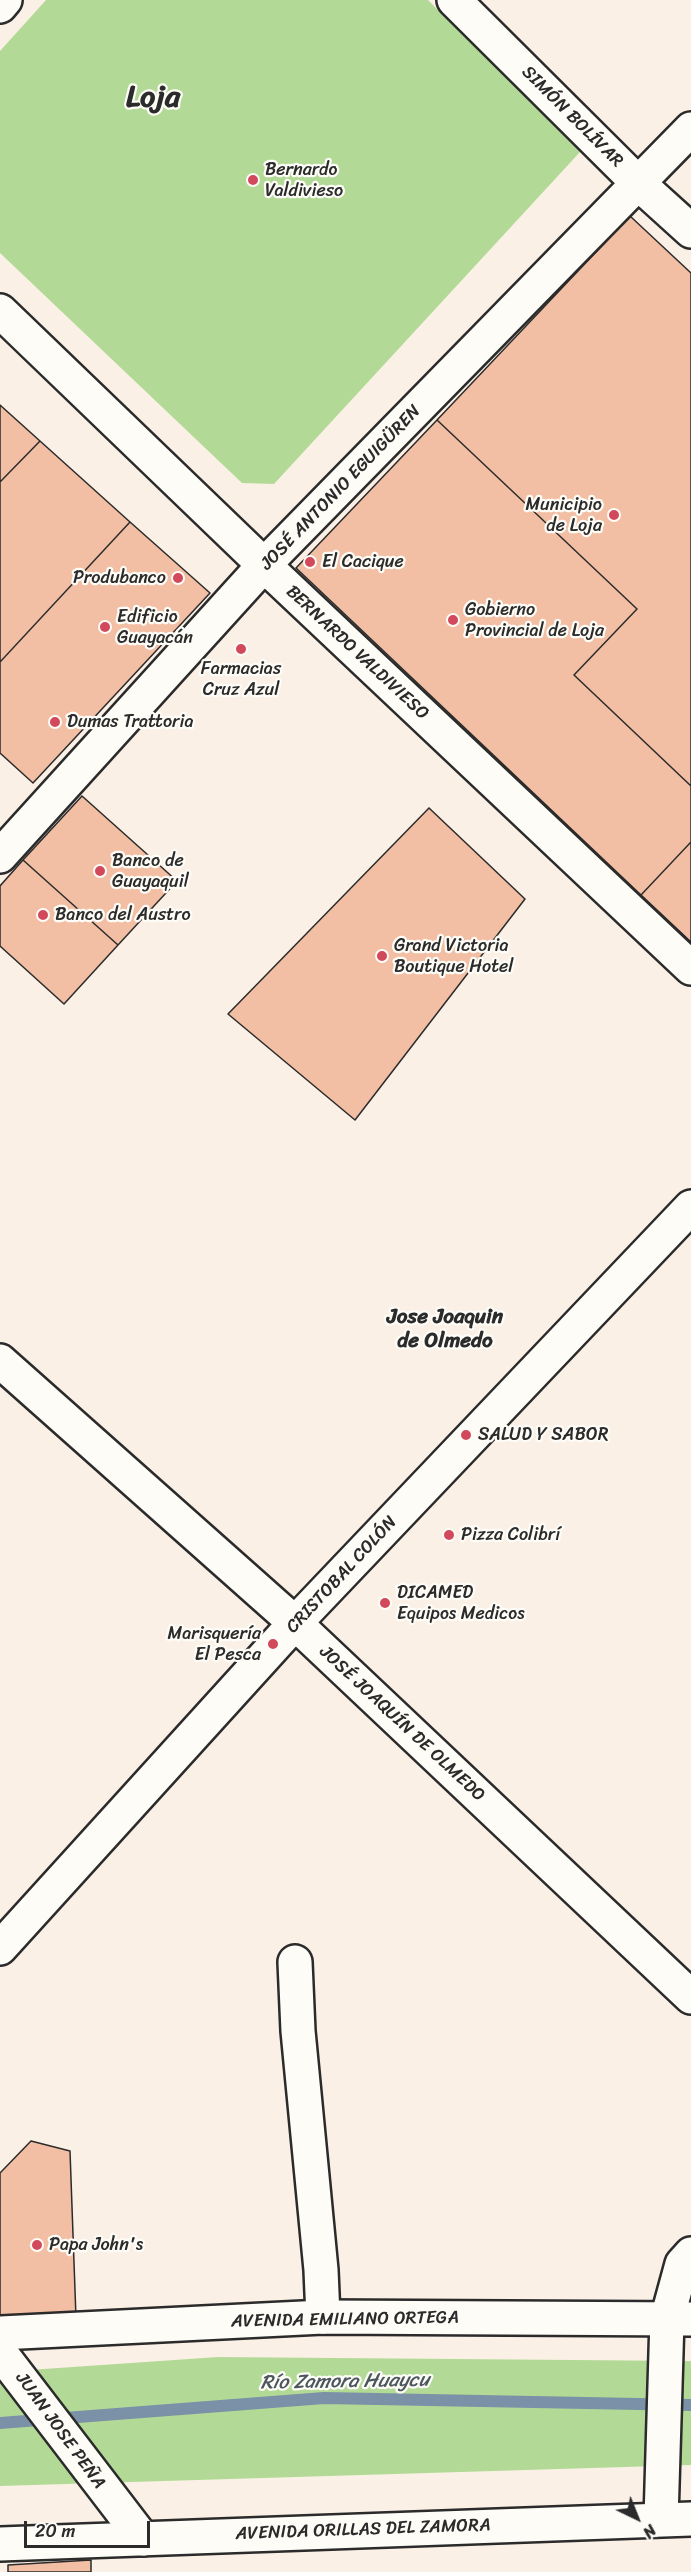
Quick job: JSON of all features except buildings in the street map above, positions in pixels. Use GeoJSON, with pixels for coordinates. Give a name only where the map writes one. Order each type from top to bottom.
{"type":"FeatureCollection","features":[{"type":"Feature","properties":{"kind":"street"},"geometry":{"type":"LineString","coordinates":[[0,6],[5,0]]}},
{"type":"Feature","properties":{"kind":"street","name":"SIMÓN BOLÍVAR"},"geometry":{"type":"LineString","coordinates":[[454,0],[638,183],[691,231]]}},
{"type":"Feature","properties":{"kind":"street","name":"JOSÉ ANTONIO EGUIGÜREN"},"geometry":{"type":"LineString","coordinates":[[0,856],[264,565],[691,129]]}},
{"type":"Feature","properties":{"kind":"street","name":"BERNARDO VALDIVIESO"},"geometry":{"type":"LineString","coordinates":[[0,311],[264,565],[691,968]]}},
{"type":"Feature","properties":{"kind":"street","name":"CRISTOBAL COLÓN"},"geometry":{"type":"LineString","coordinates":[[0,1948],[295,1623],[691,1207]]}},
{"type":"Feature","properties":{"kind":"street","name":"JOSÉ JOAQUÍN DE OLMEDO"},"geometry":{"type":"LineString","coordinates":[[0,1361],[295,1623],[691,1997]]}},
{"type":"Feature","properties":{"kind":"street"},"geometry":{"type":"LineString","coordinates":[[295,1962],[298,2031],[321,2270],[323,2317]]}},
{"type":"Feature","properties":{"kind":"street"},"geometry":{"type":"LineString","coordinates":[[676,2519],[682,2264],[691,2254]]}},
{"type":"Feature","properties":{"kind":"street","name":"AVENIDA EMILIANO ORTEGA"},"geometry":{"type":"LineString","coordinates":[[0,2334],[323,2317],[679,2319]]}},
{"type":"Feature","properties":{"kind":"street","name":"JUAN JOSE PEÑA"},"geometry":{"type":"LineString","coordinates":[[7,2360],[142,2539]]}},
{"type":"Feature","properties":{"kind":"street","name":"AVENIDA ORILLAS DEL ZAMORA"},"geometry":{"type":"LineString","coordinates":[[0,2544],[676,2519]]}},
{"type":"Feature","properties":{"kind":"green space"},"geometry":{"type":"Polygon","coordinates":[[[46,0],[428,0],[580,152],[274,484],[242,483],[0,253],[0,51],[46,0]]]}},
{"type":"Feature","properties":{"kind":"green space"},"geometry":{"type":"Polygon","coordinates":[[[218,2357],[691,2361],[691,2465],[0,2486],[0,2372],[218,2357]]]}},
{"type":"Feature","properties":{"kind":"waterway","name":"Río Zamora Huaycu"},"geometry":{"type":"LineString","coordinates":[[0,2423],[324,2398],[691,2405]]}},
{"type":"Feature","properties":{"kind":"place","name":"Bernardo Valdivieso"},"geometry":{"type":"Point","coordinates":[253,180]}},
{"type":"Feature","properties":{"kind":"place","name":"Municipio de Loja"},"geometry":{"type":"Point","coordinates":[614,515]}},
{"type":"Feature","properties":{"kind":"place","name":"El Cacique"},"geometry":{"type":"Point","coordinates":[310,562]}},
{"type":"Feature","properties":{"kind":"place","name":"Produbanco"},"geometry":{"type":"Point","coordinates":[178,578]}},
{"type":"Feature","properties":{"kind":"place","name":"Gobierno Provincial de Loja"},"geometry":{"type":"Point","coordinates":[453,620]}},
{"type":"Feature","properties":{"kind":"place","name":"Edificio Guayacán"},"geometry":{"type":"Point","coordinates":[105,627]}},
{"type":"Feature","properties":{"kind":"place","name":"Farmacias Cruz Azul"},"geometry":{"type":"Point","coordinates":[241,649]}},
{"type":"Feature","properties":{"kind":"place","name":"Dumas Trattoria"},"geometry":{"type":"Point","coordinates":[55,722]}},
{"type":"Feature","properties":{"kind":"place","name":"Banco de Guayaquil"},"geometry":{"type":"Point","coordinates":[100,871]}},
{"type":"Feature","properties":{"kind":"place","name":"Banco del Austro"},"geometry":{"type":"Point","coordinates":[43,915]}},
{"type":"Feature","properties":{"kind":"place","name":"Grand Victoria Boutique Hotel"},"geometry":{"type":"Point","coordinates":[382,956]}},
{"type":"Feature","properties":{"kind":"place","name":"SALUD Y SABOR"},"geometry":{"type":"Point","coordinates":[466,1435]}},
{"type":"Feature","properties":{"kind":"place","name":"Pizza Colibrí"},"geometry":{"type":"Point","coordinates":[449,1535]}},
{"type":"Feature","properties":{"kind":"place","name":"DICAMED Equipos Medicos"},"geometry":{"type":"Point","coordinates":[385,1603]}},
{"type":"Feature","properties":{"kind":"place","name":"Marisquería El Pesca"},"geometry":{"type":"Point","coordinates":[273,1644]}},
{"type":"Feature","properties":{"kind":"place","name":"Papa John's"},"geometry":{"type":"Point","coordinates":[37,2245]}},
{"type":"Feature","properties":{"kind":"district","name":"Loja"},"geometry":{"type":"Point","coordinates":[153,98]}},
{"type":"Feature","properties":{"kind":"district","name":"Jose Joaquin de Olmedo"},"geometry":{"type":"Point","coordinates":[445,1330]}}]}
